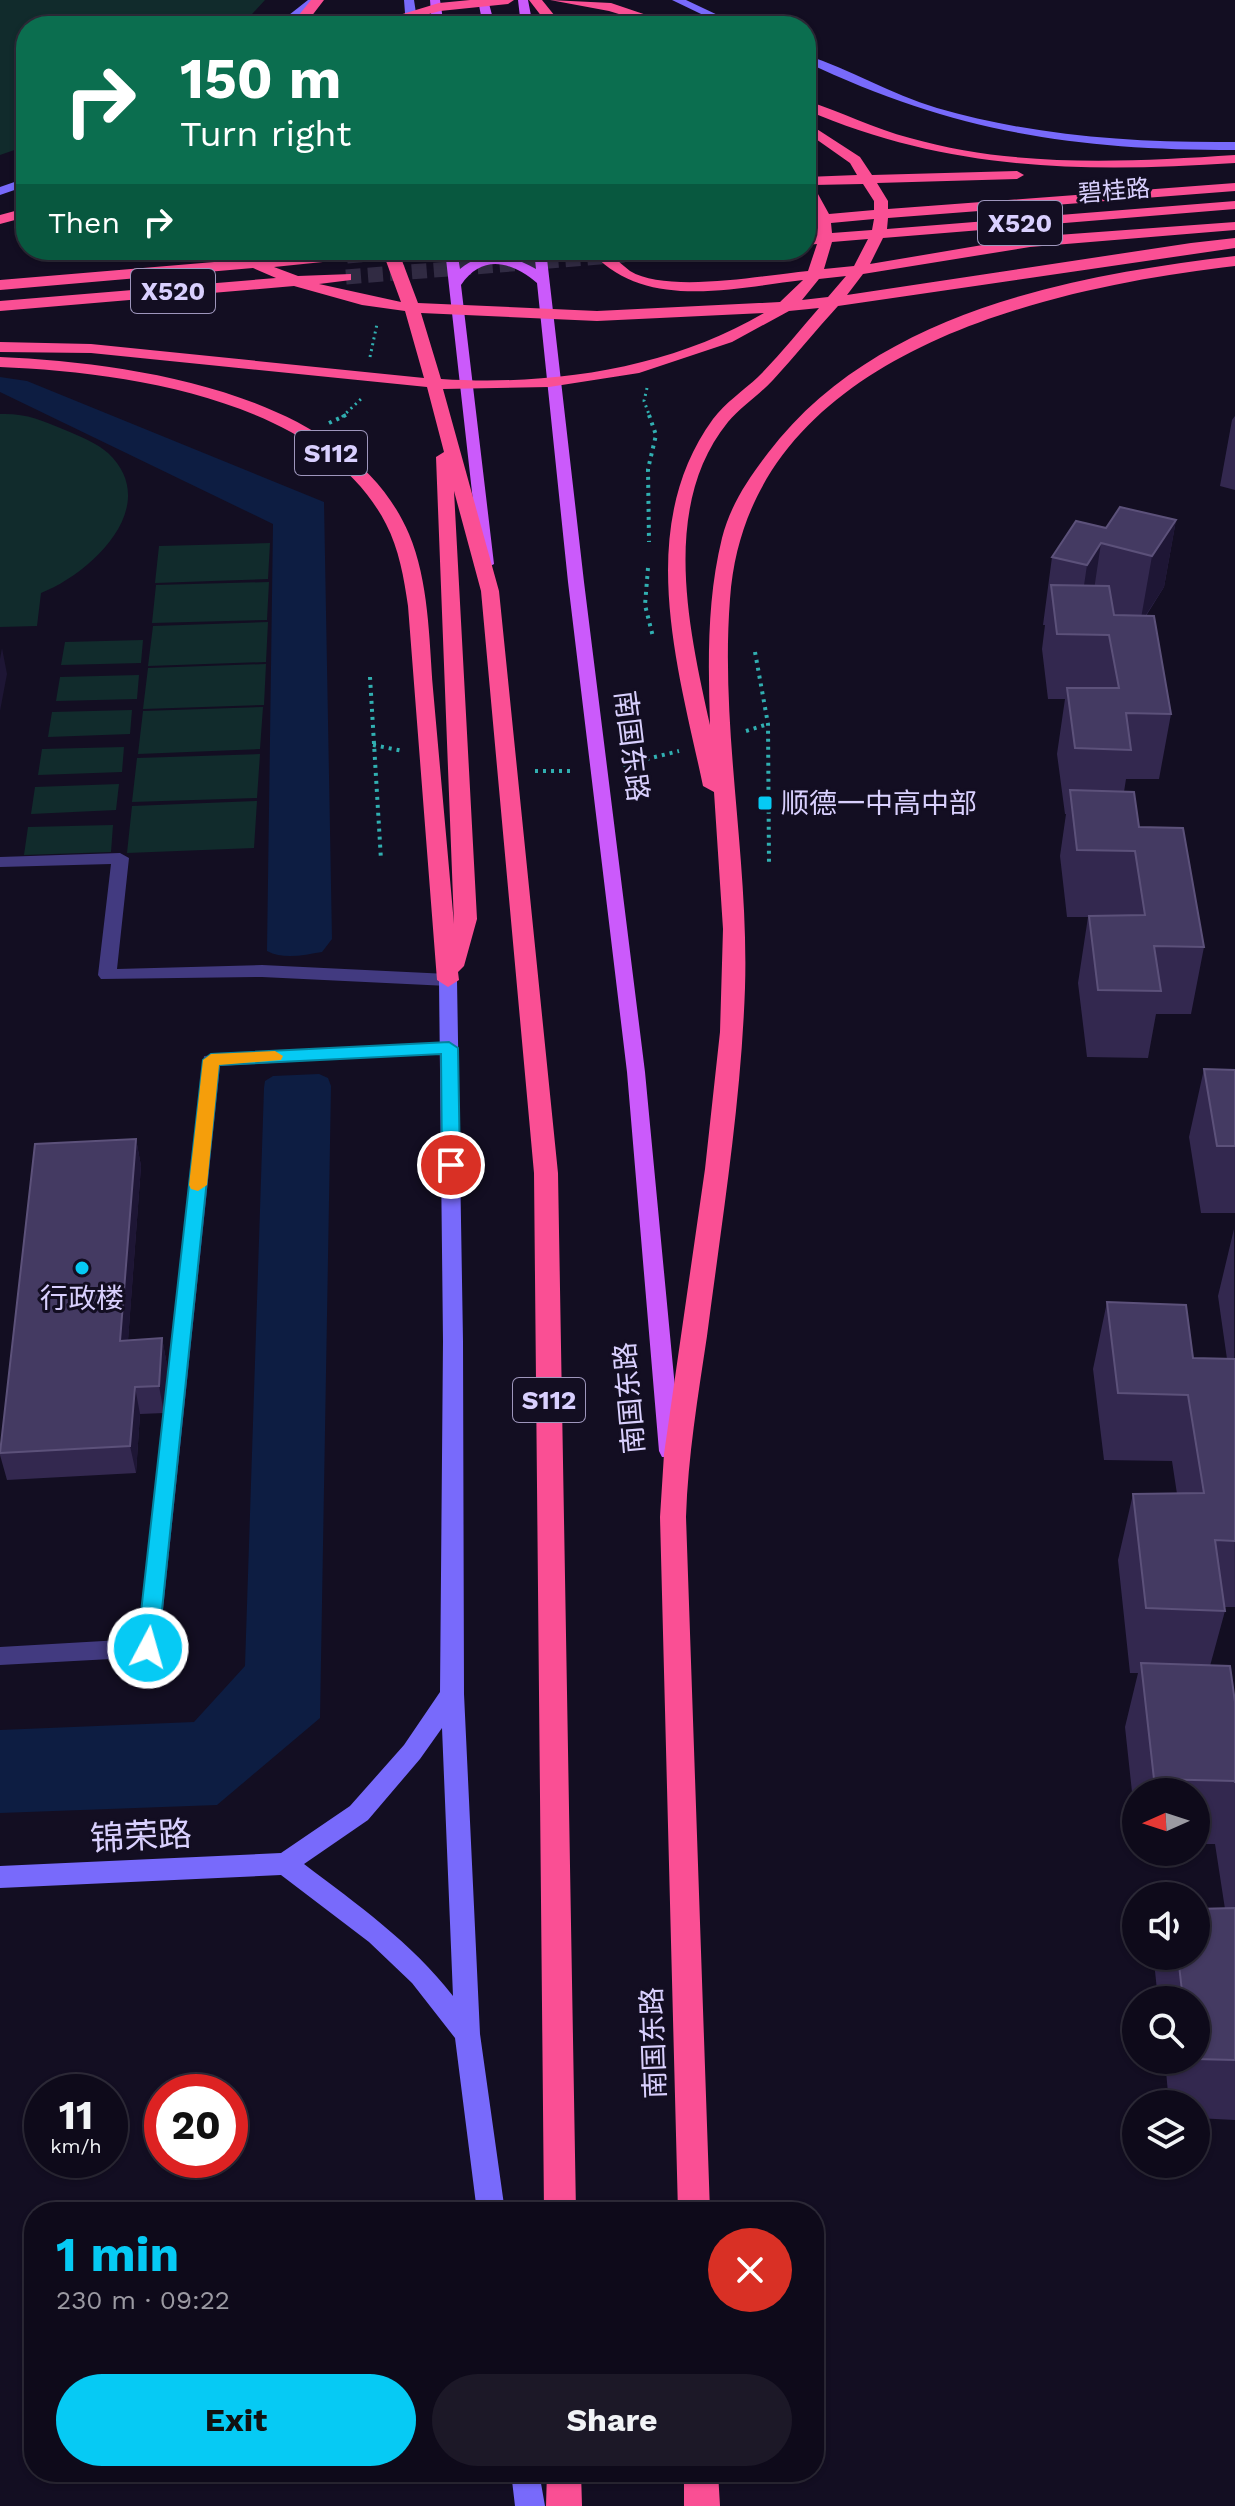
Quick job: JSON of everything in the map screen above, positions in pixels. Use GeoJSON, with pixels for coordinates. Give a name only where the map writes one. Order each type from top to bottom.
{"type":"FeatureCollection","features":[{"type":"Feature","properties":{"kind":"highway"},"geometry":{"type":"LineString","coordinates":[[406,16],[439,7],[508,0]]}},
{"type":"Feature","properties":{"kind":"highway"},"geometry":{"type":"LineString","coordinates":[[535,0],[548,16]]}},
{"type":"Feature","properties":{"kind":"highway"},"geometry":{"type":"LineString","coordinates":[[556,0],[611,7],[640,16]]}},
{"type":"Feature","properties":{"kind":"highway"},"geometry":{"type":"LineString","coordinates":[[816,109],[874,133],[1002,161],[1096,166],[1235,159]]}},
{"type":"Feature","properties":{"kind":"highway"},"geometry":{"type":"LineString","coordinates":[[732,874],[679,627],[678,522],[697,462],[721,420],[766,378],[848,284],[869,255],[881,226],[881,201],[855,160],[816,133]]}},
{"type":"Feature","properties":{"kind":"highway"},"geometry":{"type":"LineString","coordinates":[[816,183],[962,175],[1179,178],[1235,174]]}},
{"type":"Feature","properties":{"kind":"highway","name":"X520"},"geometry":{"type":"LineString","coordinates":[[816,219],[1235,187]]}},
{"type":"Feature","properties":{"kind":"highway"},"geometry":{"type":"LineString","coordinates":[[0,347],[128,350],[464,385],[549,383],[639,369],[672,361],[747,329],[781,308],[808,284],[821,262],[826,225],[816,204]]}},
{"type":"Feature","properties":{"kind":"highway","name":"碧桂路"},"geometry":{"type":"LineString","coordinates":[[816,239],[1235,205]]}},
{"type":"Feature","properties":{"kind":"highway"},"geometry":{"type":"LineString","coordinates":[[608,260],[616,268],[645,282],[699,287],[874,268],[1030,242],[1235,226]]}},
{"type":"Feature","properties":{"kind":"highway"},"geometry":{"type":"LineString","coordinates":[[247,260],[273,275],[348,300],[474,313],[558,317],[726,310],[881,295],[1073,262],[1235,243]]}},
{"type":"Feature","properties":{"kind":"highway","name":"X520"},"geometry":{"type":"LineString","coordinates":[[0,285],[299,260]]}},
{"type":"Feature","properties":{"kind":"highway"},"geometry":{"type":"LineString","coordinates":[[394,260],[418,325],[490,591]]}},
{"type":"Feature","properties":{"kind":"highway"},"geometry":{"type":"LineString","coordinates":[[674,1488],[728,1062],[734,982],[732,874],[718,683],[721,593],[728,546],[750,489],[782,446],[874,365],[936,334],[1051,290],[1118,276],[1235,261]]}},
{"type":"Feature","properties":{"kind":"highway","name":"X520"},"geometry":{"type":"LineString","coordinates":[[0,306],[346,277]]}},
{"type":"Feature","properties":{"kind":"highway","name":"S112"},"geometry":{"type":"LineString","coordinates":[[0,362],[124,373],[170,382],[248,407],[289,426],[343,462],[390,513],[410,558],[448,980]]}},
{"type":"Feature","properties":{"kind":"highway"},"geometry":{"type":"LineString","coordinates":[[442,413],[466,919],[448,980]]}},
{"type":"Feature","properties":{"kind":"highway","name":"S112"},"geometry":{"type":"LineString","coordinates":[[490,591],[546,1173],[560,2202]]}},
{"type":"Feature","properties":{"kind":"highway","name":"南国东路"},"geometry":{"type":"LineString","coordinates":[[674,1488],[694,2202]]}},
{"type":"Feature","properties":{"kind":"highway"},"geometry":{"type":"LineString","coordinates":[[564,2482],[564,2506]]}},
{"type":"Feature","properties":{"kind":"highway"},"geometry":{"type":"LineString","coordinates":[[701,2482],[702,2506]]}},
{"type":"Feature","properties":{"kind":"main road"},"geometry":{"type":"LineString","coordinates":[[452,260],[490,591]]}},
{"type":"Feature","properties":{"kind":"main road"},"geometry":{"type":"LineString","coordinates":[[455,285],[462,272],[483,260]]}},
{"type":"Feature","properties":{"kind":"main road"},"geometry":{"type":"LineString","coordinates":[[508,260],[544,282]]}},
{"type":"Feature","properties":{"kind":"main road","name":"南国东路"},"geometry":{"type":"LineString","coordinates":[[541,260],[576,582],[636,1072],[674,1488]]}},
{"type":"Feature","properties":{"kind":"street"},"geometry":{"type":"LineString","coordinates":[[294,16],[316,0]]}},
{"type":"Feature","properties":{"kind":"street"},"geometry":{"type":"LineString","coordinates":[[677,0],[713,16]]}},
{"type":"Feature","properties":{"kind":"street"},"geometry":{"type":"LineString","coordinates":[[816,63],[880,92],[965,120],[1100,145],[1235,146]]}},
{"type":"Feature","properties":{"kind":"street"},"geometry":{"type":"LineString","coordinates":[[448,980],[453,1341],[452,1694],[467,2034],[490,2202]]}},
{"type":"Feature","properties":{"kind":"street"},"geometry":{"type":"LineString","coordinates":[[452,1694],[412,1752],[359,1813],[285,1864],[378,1934],[421,1975],[467,2034]]}},
{"type":"Feature","properties":{"kind":"street","name":"锦荣路"},"geometry":{"type":"LineString","coordinates":[[0,1877],[285,1864]]}},
{"type":"Feature","properties":{"kind":"street"},"geometry":{"type":"LineString","coordinates":[[526,2482],[530,2506]]}},
{"type":"Feature","properties":{"kind":"lane"},"geometry":{"type":"LineString","coordinates":[[0,862],[120,858],[107,975],[262,971],[448,980]]}},
{"type":"Feature","properties":{"kind":"lane"},"geometry":{"type":"LineString","coordinates":[[0,1656],[148,1648],[211,1060],[449,1048]]}},
{"type":"Feature","properties":{"kind":"path"},"geometry":{"type":"LineString","coordinates":[[647,387],[644,401],[656,435],[648,469],[650,546]]}},
{"type":"Feature","properties":{"kind":"path"},"geometry":{"type":"LineString","coordinates":[[649,561],[645,605],[655,643]]}},
{"type":"Feature","properties":{"kind":"path"},"geometry":{"type":"LineString","coordinates":[[755,652],[768,724],[769,865]]}},
{"type":"Feature","properties":{"kind":"path"},"geometry":{"type":"LineString","coordinates":[[370,677],[381,860]]}},
{"type":"Feature","properties":{"kind":"green space"},"geometry":{"type":"Polygon","coordinates":[[[0,0],[265,0],[250,16],[16,16],[16,149],[0,155],[0,0]]]}},
{"type":"Feature","properties":{"kind":"green space"},"geometry":{"type":"Polygon","coordinates":[[[0,414],[41,420],[99,446],[123,473],[128,495],[124,516],[114,536],[80,571],[41,593],[37,626],[0,627],[0,414]]]}},
{"type":"Feature","properties":{"kind":"green space"},"geometry":{"type":"Polygon","coordinates":[[[270,543],[268,579],[155,583],[159,546],[270,543]]]}},
{"type":"Feature","properties":{"kind":"green space"},"geometry":{"type":"Polygon","coordinates":[[[269,582],[267,620],[152,623],[156,585],[269,582]]]}},
{"type":"Feature","properties":{"kind":"green space"},"geometry":{"type":"Polygon","coordinates":[[[268,622],[266,662],[148,666],[153,626],[268,622]]]}},
{"type":"Feature","properties":{"kind":"green space"},"geometry":{"type":"Polygon","coordinates":[[[143,640],[141,663],[61,665],[65,642],[143,640]]]}},
{"type":"Feature","properties":{"kind":"green space"},"geometry":{"type":"Polygon","coordinates":[[[266,664],[264,705],[143,709],[148,668],[266,664]]]}},
{"type":"Feature","properties":{"kind":"green space"},"geometry":{"type":"Polygon","coordinates":[[[139,675],[137,699],[56,701],[60,677],[139,675]]]}},
{"type":"Feature","properties":{"kind":"green space"},"geometry":{"type":"Polygon","coordinates":[[[263,707],[260,749],[138,754],[143,711],[263,707]]]}},
{"type":"Feature","properties":{"kind":"green space"},"geometry":{"type":"Polygon","coordinates":[[[132,710],[130,734],[48,737],[52,712],[132,710]]]}},
{"type":"Feature","properties":{"kind":"green space"},"geometry":{"type":"Polygon","coordinates":[[[124,747],[122,772],[38,775],[42,749],[124,747]]]}},
{"type":"Feature","properties":{"kind":"green space"},"geometry":{"type":"Polygon","coordinates":[[[260,754],[257,798],[132,802],[137,758],[260,754]]]}},
{"type":"Feature","properties":{"kind":"green space"},"geometry":{"type":"Polygon","coordinates":[[[119,784],[116,810],[31,814],[35,787],[119,784]]]}},
{"type":"Feature","properties":{"kind":"green space"},"geometry":{"type":"Polygon","coordinates":[[[257,801],[254,848],[127,853],[132,806],[257,801]]]}},
{"type":"Feature","properties":{"kind":"green space"},"geometry":{"type":"Polygon","coordinates":[[[113,825],[111,852],[24,855],[28,827],[113,825]]]}},
{"type":"Feature","properties":{"kind":"water"},"geometry":{"type":"Polygon","coordinates":[[[0,377],[27,381],[324,502],[332,939],[322,952],[287,956],[267,951],[273,524],[0,392],[0,377]]]}},
{"type":"Feature","properties":{"kind":"water"},"geometry":{"type":"Polygon","coordinates":[[[319,1074],[328,1078],[331,1086],[320,1718],[217,1805],[0,1813],[0,1730],[194,1722],[245,1666],[264,1088],[265,1081],[273,1076],[319,1074]]]}},
{"type":"Feature","properties":{"kind":"building"},"geometry":{"type":"Polygon","coordinates":[[[1120,507],[1176,520],[1152,556],[1101,543],[1087,565],[1052,557],[1076,521],[1106,528],[1120,507]]]}},
{"type":"Feature","properties":{"kind":"building"},"geometry":{"type":"Polygon","coordinates":[[[1051,585],[1109,586],[1114,615],[1154,616],[1171,714],[1126,713],[1131,750],[1075,748],[1067,688],[1119,688],[1109,635],[1057,634],[1051,585]]]}},
{"type":"Feature","properties":{"kind":"building"},"geometry":{"type":"Polygon","coordinates":[[[1070,790],[1134,792],[1139,827],[1183,828],[1204,947],[1154,946],[1161,991],[1098,990],[1089,916],[1145,915],[1135,851],[1077,850],[1070,790]]]}},
{"type":"Feature","properties":{"kind":"building"},"geometry":{"type":"Polygon","coordinates":[[[1204,1069],[1235,1070],[1235,1146],[1217,1146],[1204,1069]]]}},
{"type":"Feature","properties":{"kind":"building","name":"行政楼"},"geometry":{"type":"Polygon","coordinates":[[[136,1139],[120,1341],[162,1338],[159,1386],[135,1387],[130,1446],[0,1453],[35,1144],[136,1139]]]}},
{"type":"Feature","properties":{"kind":"building"},"geometry":{"type":"Polygon","coordinates":[[[1107,1302],[1186,1305],[1193,1358],[1235,1359],[1235,1541],[1215,1540],[1225,1611],[1146,1608],[1133,1494],[1204,1493],[1188,1395],[1118,1393],[1107,1302]]]}},
{"type":"Feature","properties":{"kind":"building"},"geometry":{"type":"Polygon","coordinates":[[[1141,1663],[1230,1666],[1235,1702],[1235,1781],[1154,1778],[1141,1663]]]}},
{"type":"Feature","properties":{"kind":"building"},"geometry":{"type":"Polygon","coordinates":[[[1235,1908],[1235,2060],[1210,2059],[1210,1986],[1181,1986],[1180,1970],[1210,1970],[1210,1909],[1235,1908]]]}},
{"type":"Feature","properties":{"kind":"tunnel"},"geometry":{"type":"LineString","coordinates":[[346,277],[562,260]]}},
{"type":"Feature","properties":{"kind":"slow traffic"},"geometry":{"type":"LineString","coordinates":[[198,1185],[211,1060],[275,1056]]}},
{"type":"Feature","properties":{"kind":"place","name":"顺德一中高中部"},"geometry":{"type":"Point","coordinates":[765,803]}},
{"type":"Feature","properties":{"kind":"place","name":"行政楼"},"geometry":{"type":"Point","coordinates":[82,1268]}},
{"type":"Feature","properties":{"kind":"route"},"geometry":{"type":"LineString","coordinates":[[148,1648],[211,1060],[449,1048],[451,1165]]}}]}
